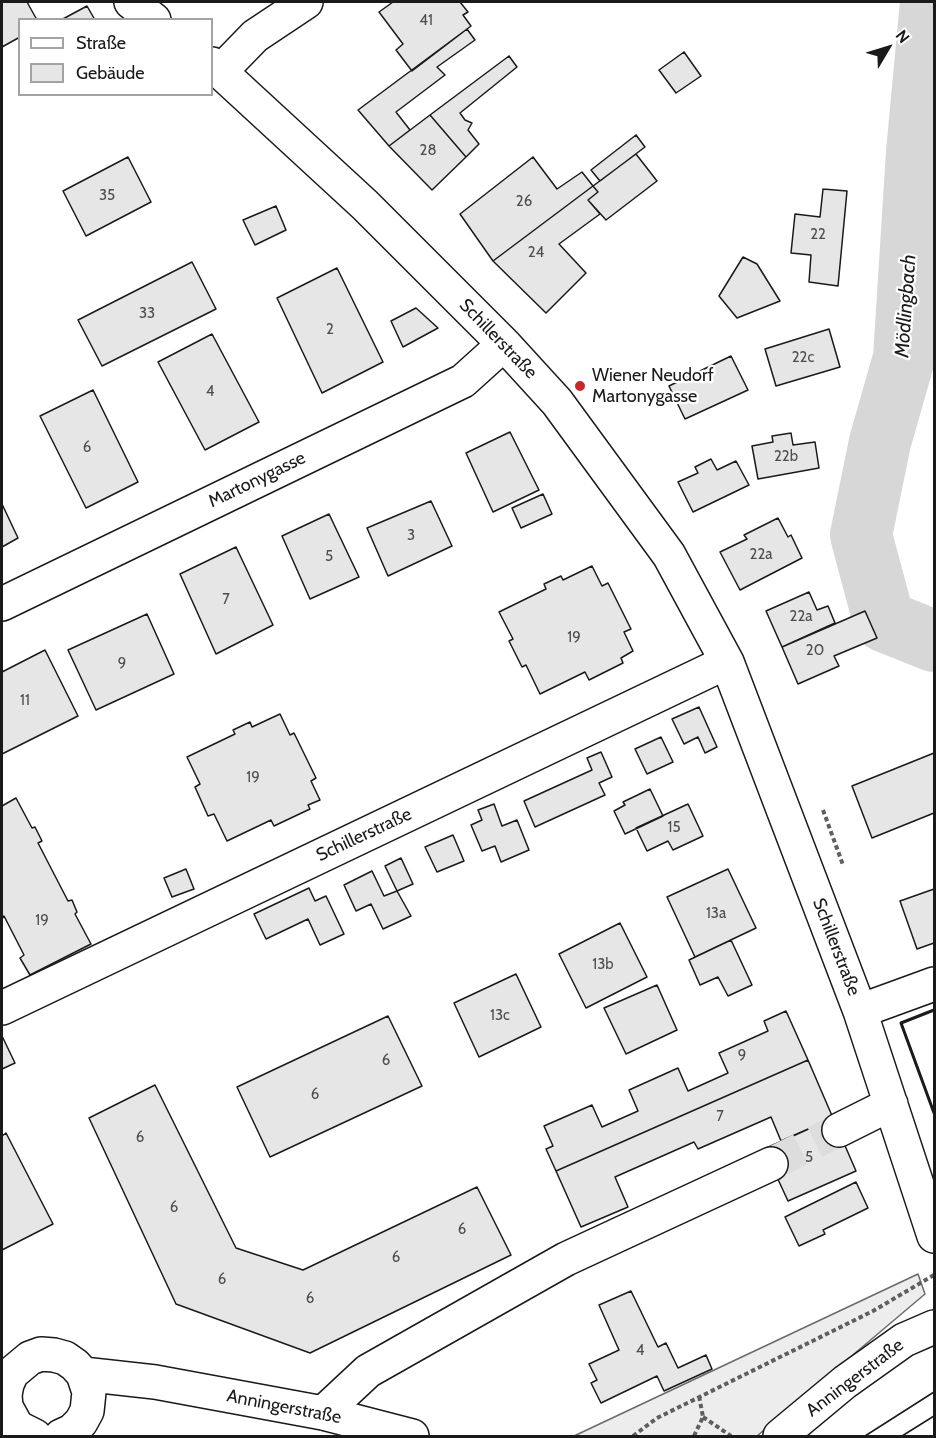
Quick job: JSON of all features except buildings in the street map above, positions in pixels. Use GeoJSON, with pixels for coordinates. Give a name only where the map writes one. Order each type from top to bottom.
{"type":"FeatureCollection","features":[{"type":"Feature","properties":{"kind":"street"},"geometry":{"type":"LineString","coordinates":[[131,2],[151,18]]}},
{"type":"Feature","properties":{"kind":"street"},"geometry":{"type":"LineString","coordinates":[[216,67],[255,36],[306,2]]}},
{"type":"Feature","properties":{"kind":"street","name":"Schillerstraße"},"geometry":{"type":"LineString","coordinates":[[216,67],[365,205],[504,344],[557,402],[669,555],[727,662],[860,1011],[934,1236]]}},
{"type":"Feature","properties":{"kind":"street","name":"Martonygasse"},"geometry":{"type":"LineString","coordinates":[[2,604],[463,381],[504,344]]}},
{"type":"Feature","properties":{"kind":"street","name":"Schillerstraße"},"geometry":{"type":"LineString","coordinates":[[2,1008],[727,662]]}},
{"type":"Feature","properties":{"kind":"street"},"geometry":{"type":"LineString","coordinates":[[860,1011],[934,984]]}},
{"type":"Feature","properties":{"kind":"street"},"geometry":{"type":"LineString","coordinates":[[839,1130],[891,1104]]}},
{"type":"Feature","properties":{"kind":"street"},"geometry":{"type":"LineString","coordinates":[[323,1413],[368,1371],[566,1259],[771,1164]]}},
{"type":"Feature","properties":{"kind":"street","name":"Anningerstraße"},"geometry":{"type":"LineString","coordinates":[[780,1437],[845,1382],[904,1340],[934,1327]]}},
{"type":"Feature","properties":{"kind":"street"},"geometry":{"type":"LineString","coordinates":[[22,1433],[6,1407],[7,1372],[35,1356],[54,1354],[70,1361],[83,1374],[89,1392],[87,1411],[81,1422],[61,1437]]}},
{"type":"Feature","properties":{"kind":"street","name":"Anningerstraße"},"geometry":{"type":"LineString","coordinates":[[83,1374],[154,1382],[323,1413],[412,1437]]}},
{"type":"Feature","properties":{"kind":"street"},"geometry":{"type":"LineString","coordinates":[[87,1411],[154,1382]]}},
{"type":"Feature","properties":{"kind":"path"},"geometry":{"type":"LineString","coordinates":[[633,1437],[657,1418],[873,1311],[934,1275]]}},
{"type":"Feature","properties":{"kind":"path"},"geometry":{"type":"LineString","coordinates":[[694,1437],[703,1417],[699,1396]]}},
{"type":"Feature","properties":{"kind":"path"},"geometry":{"type":"LineString","coordinates":[[703,1417],[731,1437]]}},
{"type":"Feature","properties":{"kind":"shaded area"},"geometry":{"type":"Polygon","coordinates":[[[918,1274],[925,1294],[757,1436],[574,1436],[918,1274]]]}},
{"type":"Feature","properties":{"kind":"waterway","name":"Mödlingbach"},"geometry":{"type":"LineString","coordinates":[[931,2],[917,152],[904,358],[880,442],[861,535],[884,621],[934,641]]}},
{"type":"Feature","properties":{"kind":"tunnel"},"geometry":{"type":"LineString","coordinates":[[771,1164],[839,1130]]}},
{"type":"Feature","properties":{"kind":"tram line"},"geometry":{"type":"LineString","coordinates":[[865,1436],[934,1392]]}},
{"type":"Feature","properties":{"kind":"tram line"},"geometry":{"type":"LineString","coordinates":[[902,1436],[934,1416]]}},
{"type":"Feature","properties":{"kind":"wall"},"geometry":{"type":"LineString","coordinates":[[934,1010],[901,1023],[934,1113]]}},
{"type":"Feature","properties":{"kind":"place","name":"Wiener Neudorf Martonygasse"},"geometry":{"type":"Point","coordinates":[580,386]}}]}
